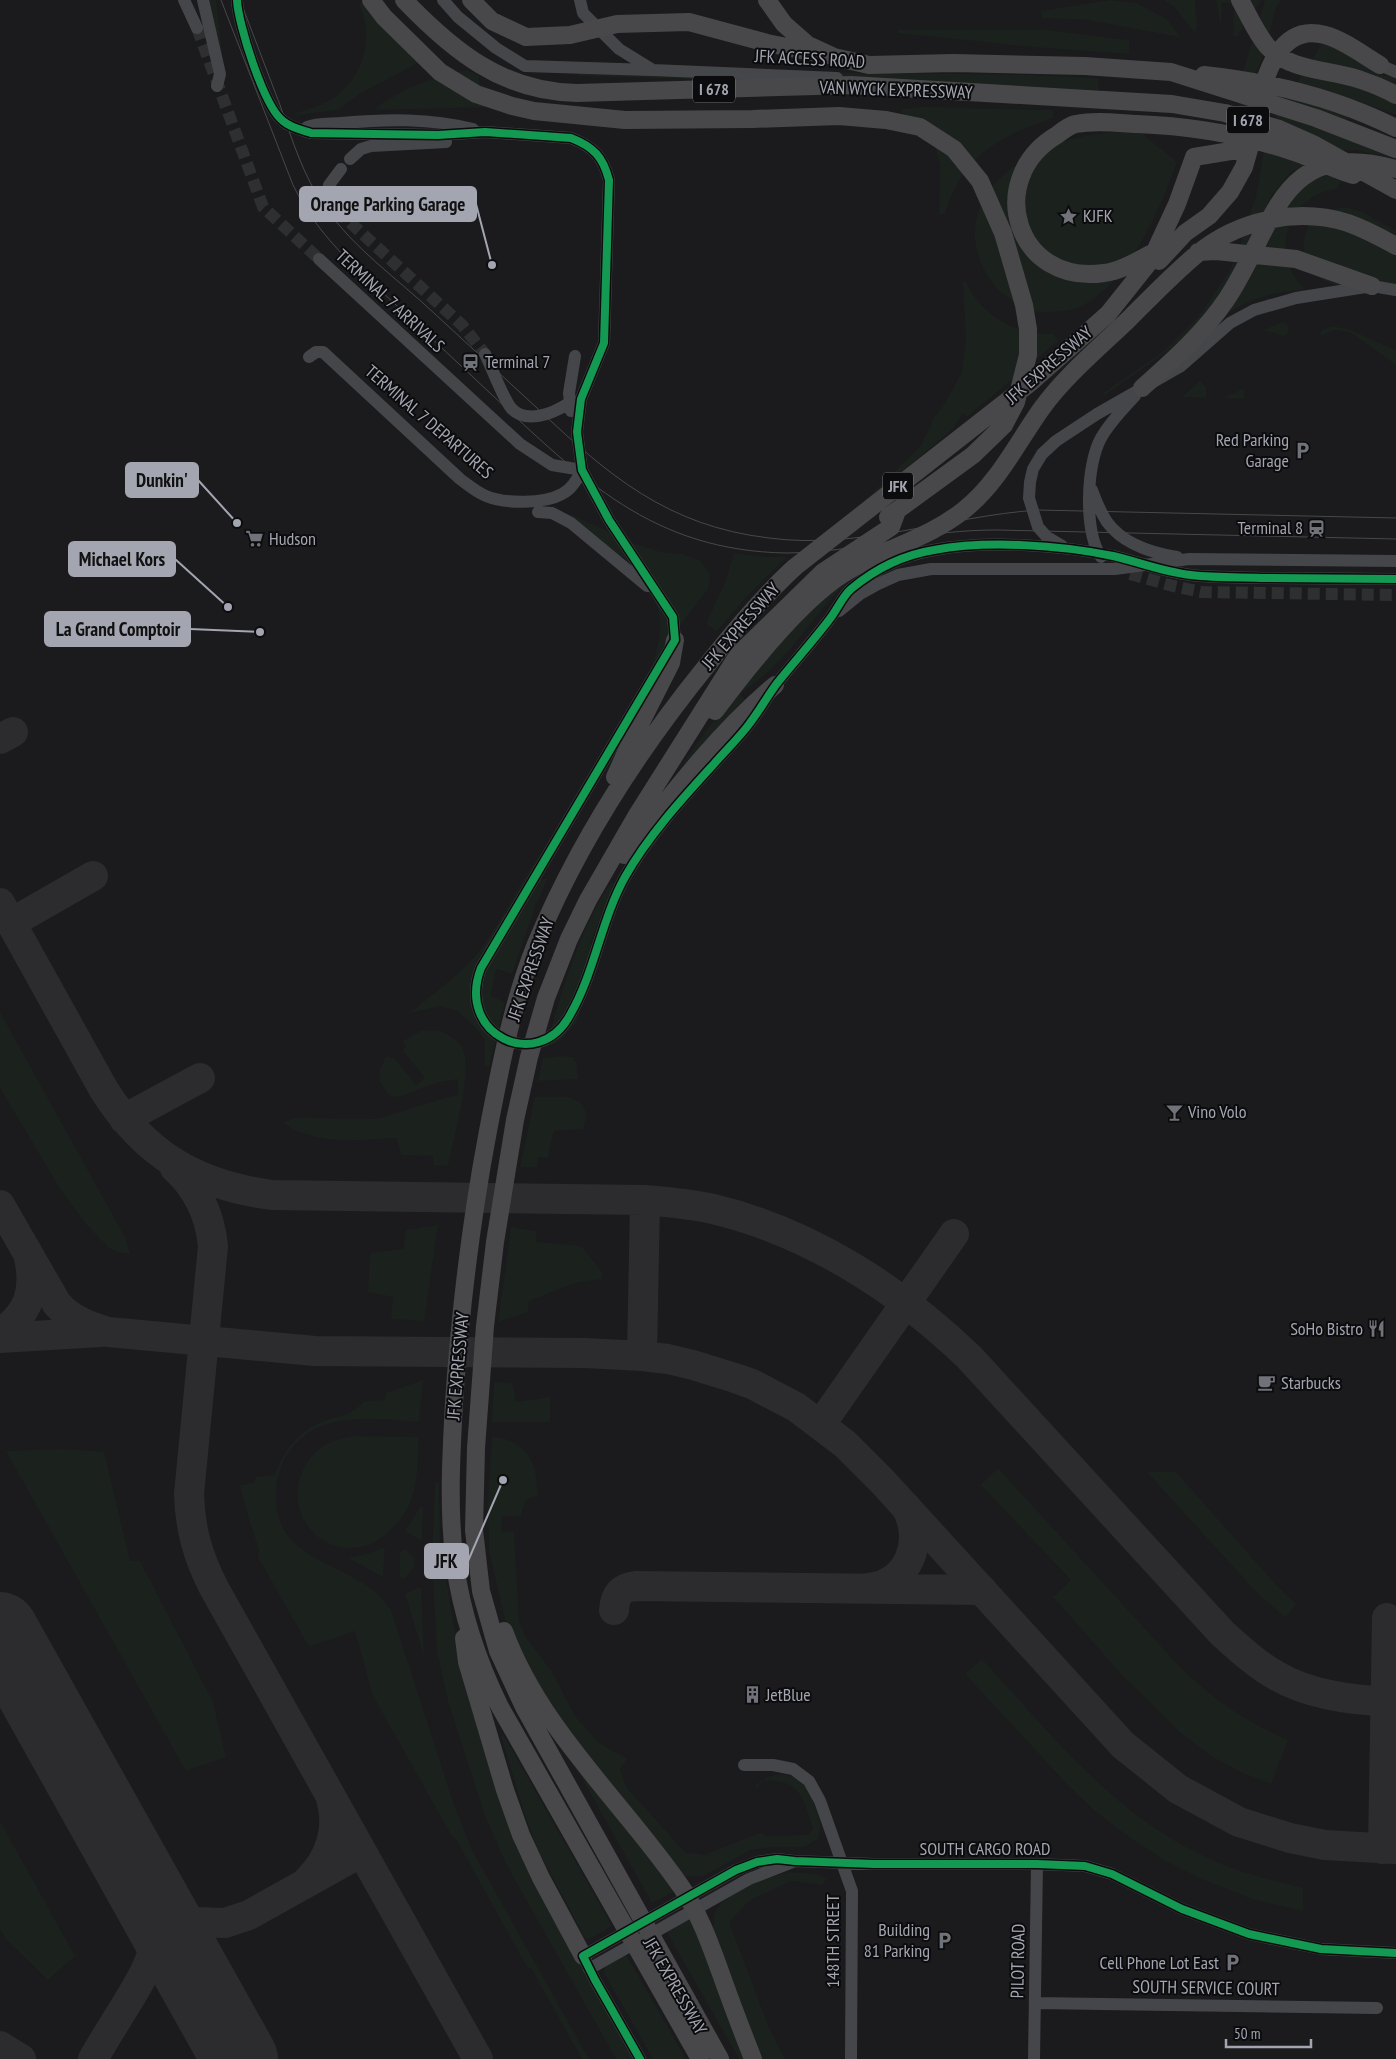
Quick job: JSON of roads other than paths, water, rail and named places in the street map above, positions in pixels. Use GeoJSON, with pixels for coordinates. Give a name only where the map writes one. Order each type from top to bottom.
{"type":"FeatureCollection","features":[{"type":"Feature","properties":{"kind":"highway"},"geometry":{"type":"LineString","coordinates":[[371,0],[384,17],[440,72],[476,94],[512,106],[534,111],[625,120],[838,116],[886,120],[920,127],[954,149],[980,181],[1003,233],[1024,305],[1028,329],[1028,355],[1016,402],[1004,425],[973,455],[826,560],[789,593],[738,655]]}},
{"type":"Feature","properties":{"kind":"highway"},"geometry":{"type":"LineString","coordinates":[[471,0],[492,21],[526,37],[570,35],[617,24],[689,22],[767,43],[834,57]]}},
{"type":"Feature","properties":{"kind":"highway"},"geometry":{"type":"LineString","coordinates":[[767,0],[784,24],[808,45],[834,57]]}},
{"type":"Feature","properties":{"kind":"highway"},"geometry":{"type":"LineString","coordinates":[[1240,0],[1268,48],[1281,57],[1301,66],[1360,79],[1396,95]]}},
{"type":"Feature","properties":{"kind":"highway","name":"VAN WYCK EXPRESSWAY"},"geometry":{"type":"LineString","coordinates":[[405,1],[452,45],[498,76],[538,90],[577,93],[852,86],[1086,98],[1190,106],[1262,124],[1315,145],[1396,190]]}},
{"type":"Feature","properties":{"kind":"highway"},"geometry":{"type":"LineString","coordinates":[[1158,256],[1209,216],[1230,192],[1244,167],[1268,70],[1275,57],[1289,40],[1307,34],[1325,35],[1380,65]]}},
{"type":"Feature","properties":{"kind":"highway","name":"VAN WYCK EXPRESSWAY"},"geometry":{"type":"LineString","coordinates":[[834,57],[869,65],[1085,66],[1171,72],[1344,128],[1396,149]]}},
{"type":"Feature","properties":{"kind":"highway"},"geometry":{"type":"LineString","coordinates":[[1171,72],[1251,81],[1287,89],[1339,104],[1396,128]]}},
{"type":"Feature","properties":{"kind":"highway"},"geometry":{"type":"LineString","coordinates":[[1372,286],[1296,259],[1216,251],[1158,256],[1105,273],[1084,275],[1065,272],[1047,263],[1034,252],[1026,240],[1016,212],[1016,195],[1020,178],[1040,147],[1052,137],[1075,124],[1160,125],[1239,137],[1299,154],[1336,170],[1396,190]]}},
{"type":"Feature","properties":{"kind":"highway","name":"JFK EXPRESSWAY"},"geometry":{"type":"LineString","coordinates":[[700,2059],[500,1707],[474,1645],[458,1585],[450,1502],[453,1420],[463,1299],[480,1176],[504,1053],[527,966],[551,909],[590,835],[636,760],[669,713],[740,624],[774,586],[809,555],[1030,383],[1108,314],[1158,256],[1194,157],[1249,148]]}},
{"type":"Feature","properties":{"kind":"highway"},"geometry":{"type":"LineString","coordinates":[[1142,388],[1194,340],[1218,312],[1237,283],[1281,200],[1293,184],[1319,167],[1343,162],[1374,163],[1396,169]]}},
{"type":"Feature","properties":{"kind":"highway"},"geometry":{"type":"LineString","coordinates":[[636,814],[722,700],[776,636],[811,599],[844,573],[945,524],[964,510],[985,490],[1048,401],[1100,347],[1197,253],[1224,235],[1250,224],[1288,217],[1326,218],[1355,226],[1396,246]]}},
{"type":"Feature","properties":{"kind":"highway","name":"JFK EXPRESSWAY"},"geometry":{"type":"LineString","coordinates":[[720,2059],[524,1707],[506,1670],[491,1631],[481,1591],[475,1537],[475,1487],[485,1326],[495,1242],[512,1136],[529,1057],[546,998],[568,939],[636,814],[738,655],[823,572],[891,527],[897,511]]}},
{"type":"Feature","properties":{"kind":"highway"},"geometry":{"type":"LineString","coordinates":[[590,835],[628,746],[671,663],[675,640]]}},
{"type":"Feature","properties":{"kind":"highway"},"geometry":{"type":"LineString","coordinates":[[588,900],[656,813],[699,762],[745,711],[776,685]]}},
{"type":"Feature","properties":{"kind":"highway"},"geometry":{"type":"LineString","coordinates":[[475,1487],[482,1549],[492,1593],[503,1630],[520,1670],[540,1705],[706,1932],[753,2059]]}},
{"type":"Feature","properties":{"kind":"highway"},"geometry":{"type":"LineString","coordinates":[[458,1585],[467,1662],[505,1790],[534,1862],[590,1958]]}},
{"type":"Feature","properties":{"kind":"street"},"geometry":{"type":"LineString","coordinates":[[184,0],[197,28]]}},
{"type":"Feature","properties":{"kind":"street"},"geometry":{"type":"LineString","coordinates":[[203,0],[220,74],[217,86]]}},
{"type":"Feature","properties":{"kind":"street"},"geometry":{"type":"LineString","coordinates":[[237,0],[248,46],[267,99],[282,121],[311,134],[438,135],[485,132],[571,138],[584,143],[596,152],[605,164],[609,180],[604,343],[581,399],[577,432]]}},
{"type":"Feature","properties":{"kind":"street","name":"JFK ACCESS ROAD"},"geometry":{"type":"LineString","coordinates":[[443,0],[458,17],[496,48],[525,66],[1029,87],[1068,97]]}},
{"type":"Feature","properties":{"kind":"street"},"geometry":{"type":"LineString","coordinates":[[580,0],[583,13],[620,48],[653,70]]}},
{"type":"Feature","properties":{"kind":"street"},"geometry":{"type":"LineString","coordinates":[[1380,65],[1396,72]]}},
{"type":"Feature","properties":{"kind":"street"},"geometry":{"type":"LineString","coordinates":[[350,159],[361,149],[371,146],[459,141],[485,132]]}},
{"type":"Feature","properties":{"kind":"street"},"geometry":{"type":"LineString","coordinates":[[327,196],[329,186],[341,169]]}},
{"type":"Feature","properties":{"kind":"street","name":"TERMINAL 7 ARRIVALS"},"geometry":{"type":"LineString","coordinates":[[319,259],[520,444],[552,465],[582,470]]}},
{"type":"Feature","properties":{"kind":"street"},"geometry":{"type":"LineString","coordinates":[[1396,290],[1372,286],[1296,298],[1254,310],[1230,323],[1181,366],[1097,414],[1056,441],[1042,454],[1033,470],[1030,482],[1030,506],[1035,521],[1042,532],[1052,541],[1114,562],[1192,576],[1396,579]]}},
{"type":"Feature","properties":{"kind":"street","name":"TERMINAL 7 DEPARTURES"},"geometry":{"type":"LineString","coordinates":[[309,357],[316,352],[323,352],[471,487],[489,497],[531,502],[562,494],[573,485],[582,470]]}},
{"type":"Feature","properties":{"kind":"street"},"geometry":{"type":"LineString","coordinates":[[485,354],[509,404],[518,413],[532,416],[551,414],[569,403]]}},
{"type":"Feature","properties":{"kind":"street"},"geometry":{"type":"LineString","coordinates":[[576,356],[569,403],[577,432],[582,470],[609,520],[673,617],[675,640],[481,968],[475,993],[477,1006],[482,1019],[496,1034],[508,1041],[534,1043],[552,1036],[562,1027],[577,1002],[620,887],[639,855],[670,814],[750,724],[776,685],[830,619],[847,593],[870,574],[889,564],[934,550],[980,546],[1069,548]]}},
{"type":"Feature","properties":{"kind":"street"},"geometry":{"type":"LineString","coordinates":[[1130,574],[1114,562],[1101,556],[1092,538],[1090,507],[1091,468],[1100,439],[1112,422],[1142,388]]}},
{"type":"Feature","properties":{"kind":"street"},"geometry":{"type":"LineString","coordinates":[[1091,488],[1107,521],[1120,534],[1147,550],[1189,559]]}},
{"type":"Feature","properties":{"kind":"street"},"geometry":{"type":"LineString","coordinates":[[538,512],[552,513],[571,523],[660,597]]}},
{"type":"Feature","properties":{"kind":"street"},"geometry":{"type":"LineString","coordinates":[[830,619],[873,586],[898,575],[919,570],[1189,559],[1396,562]]}},
{"type":"Feature","properties":{"kind":"street","name":"148TH STREET"},"geometry":{"type":"LineString","coordinates":[[744,1765],[787,1767],[799,1772],[809,1781],[817,1793],[852,1891],[852,2059]]}},
{"type":"Feature","properties":{"kind":"street","name":"SOUTH CARGO ROAD"},"geometry":{"type":"LineString","coordinates":[[590,1958],[603,1961],[750,1864],[766,1860],[795,1862],[1037,1864],[1094,1868],[1112,1874],[1199,1917],[1267,1939],[1303,1947],[1339,1951],[1396,1953]]}},
{"type":"Feature","properties":{"kind":"street","name":"PILOT ROAD"},"geometry":{"type":"LineString","coordinates":[[1034,2059],[1037,1864]]}},
{"type":"Feature","properties":{"kind":"street","name":"SOUTH CARGO ROAD"},"geometry":{"type":"LineString","coordinates":[[590,1958],[686,1906]]}},
{"type":"Feature","properties":{"kind":"street"},"geometry":{"type":"LineString","coordinates":[[590,1958],[640,2059]]}},
{"type":"Feature","properties":{"kind":"street","name":"SOUTH SERVICE COURT"},"geometry":{"type":"LineString","coordinates":[[1034,2003],[1377,2008]]}},
{"type":"Feature","properties":{"kind":"tunnel"},"geometry":{"type":"LineString","coordinates":[[197,28],[263,207],[319,259]]}},
{"type":"Feature","properties":{"kind":"tunnel"},"geometry":{"type":"LineString","coordinates":[[327,196],[331,205],[462,325],[485,354]]}},
{"type":"Feature","properties":{"kind":"tunnel"},"geometry":{"type":"LineString","coordinates":[[1130,574],[1202,592],[1396,595]]}},
{"type":"Feature","properties":{"kind":"tram line"},"geometry":{"type":"LineString","coordinates":[[221,0],[293,185],[304,206],[333,244],[556,454],[589,481],[622,504],[658,524],[697,539],[739,549],[787,553],[838,549],[941,533],[988,530],[1396,539]]}},
{"type":"Feature","properties":{"kind":"tram line"},"geometry":{"type":"LineString","coordinates":[[240,0],[304,170],[325,207],[349,237],[589,455],[641,494],[669,509],[700,522],[733,532],[769,538],[803,540],[836,540],[870,536],[1005,513],[1038,510],[1396,518]]}},
{"type":"Feature","properties":{"kind":"place","name":"KJFK"},"geometry":{"type":"Point","coordinates":[1069,216]}},
{"type":"Feature","properties":{"kind":"place","name":"Orange Parking Garage"},"geometry":{"type":"Point","coordinates":[492,265]}},
{"type":"Feature","properties":{"kind":"place","name":"Terminal 7"},"geometry":{"type":"Point","coordinates":[471,362]}},
{"type":"Feature","properties":{"kind":"place","name":"Red Parking Garage"},"geometry":{"type":"Point","coordinates":[1303,450]}},
{"type":"Feature","properties":{"kind":"place","name":"Dunkin'"},"geometry":{"type":"Point","coordinates":[237,523]}},
{"type":"Feature","properties":{"kind":"place","name":"Terminal 8"},"geometry":{"type":"Point","coordinates":[1317,528]}},
{"type":"Feature","properties":{"kind":"place","name":"Hudson"},"geometry":{"type":"Point","coordinates":[255,539]}},
{"type":"Feature","properties":{"kind":"place","name":"Michael Kors"},"geometry":{"type":"Point","coordinates":[228,607]}},
{"type":"Feature","properties":{"kind":"place","name":"La Grand Comptoir"},"geometry":{"type":"Point","coordinates":[260,632]}},
{"type":"Feature","properties":{"kind":"place","name":"Vino Volo"},"geometry":{"type":"Point","coordinates":[1174,1112]}},
{"type":"Feature","properties":{"kind":"place","name":"SoHo Bistro"},"geometry":{"type":"Point","coordinates":[1377,1329]}},
{"type":"Feature","properties":{"kind":"place","name":"Starbucks"},"geometry":{"type":"Point","coordinates":[1267,1383]}},
{"type":"Feature","properties":{"kind":"place","name":"JFK"},"geometry":{"type":"Point","coordinates":[503,1480]}},
{"type":"Feature","properties":{"kind":"place","name":"JetBlue"},"geometry":{"type":"Point","coordinates":[752,1695]}},
{"type":"Feature","properties":{"kind":"place","name":"Building 81 Parking"},"geometry":{"type":"Point","coordinates":[944,1940]}},
{"type":"Feature","properties":{"kind":"place","name":"Cell Phone Lot East"},"geometry":{"type":"Point","coordinates":[1233,1963]}}]}
